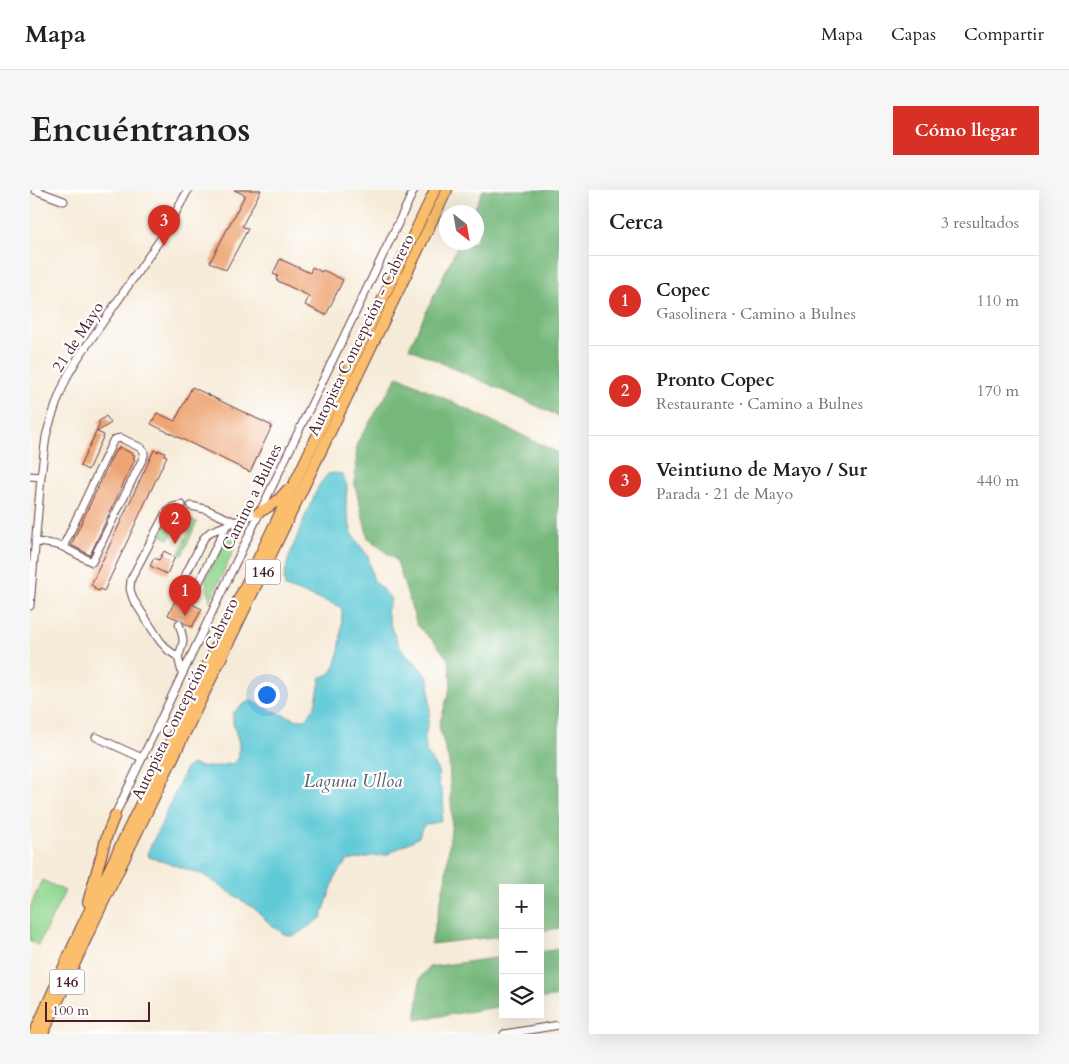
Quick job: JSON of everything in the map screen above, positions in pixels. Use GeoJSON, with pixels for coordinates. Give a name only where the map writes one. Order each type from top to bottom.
{"type":"FeatureCollection","features":[{"type":"Feature","properties":{"kind":"highway","name":"Autopista Concepción - Cabrero"},"geometry":{"type":"LineString","coordinates":[[34,1034],[81,928],[435,190]]}},
{"type":"Feature","properties":{"kind":"highway","name":"Autopista Concepción - Cabrero"},"geometry":{"type":"LineString","coordinates":[[43,1034],[90,930],[447,190]]}},
{"type":"Feature","properties":{"kind":"highway"},"geometry":{"type":"LineString","coordinates":[[259,512],[266,510],[276,503],[296,480]]}},
{"type":"Feature","properties":{"kind":"highway"},"geometry":{"type":"LineString","coordinates":[[81,928],[105,842],[115,815]]}},
{"type":"Feature","properties":{"kind":"street"},"geometry":{"type":"LineString","coordinates":[[36,190],[64,201]]}},
{"type":"Feature","properties":{"kind":"street","name":"21 de Mayo"},"geometry":{"type":"LineString","coordinates":[[30,606],[31,578],[44,452],[50,418],[58,396],[68,375],[86,346],[164,234],[188,190]]}},
{"type":"Feature","properties":{"kind":"street","name":"Camino a Bulnes"},"geometry":{"type":"LineString","coordinates":[[115,815],[414,190]]}},
{"type":"Feature","properties":{"kind":"street"},"geometry":{"type":"LineString","coordinates":[[35,542],[55,544],[92,562],[144,456],[144,451],[141,448],[120,438],[116,438],[113,441],[63,547]]}},
{"type":"Feature","properties":{"kind":"street"},"geometry":{"type":"LineString","coordinates":[[30,476],[41,477]]}},
{"type":"Feature","properties":{"kind":"street"},"geometry":{"type":"LineString","coordinates":[[178,657],[160,641],[133,598],[130,588],[131,579],[164,514],[173,507],[182,505]]}},
{"type":"Feature","properties":{"kind":"street"},"geometry":{"type":"LineString","coordinates":[[191,506],[205,509],[235,522]]}},
{"type":"Feature","properties":{"kind":"street"},"geometry":{"type":"LineString","coordinates":[[226,526],[191,599],[184,587],[184,581],[196,553],[207,534],[259,512]]}},
{"type":"Feature","properties":{"kind":"street"},"geometry":{"type":"LineString","coordinates":[[179,624],[183,638],[183,645],[178,657],[182,673]]}},
{"type":"Feature","properties":{"kind":"street"},"geometry":{"type":"LineString","coordinates":[[96,737],[142,758]]}},
{"type":"Feature","properties":{"kind":"street"},"geometry":{"type":"LineString","coordinates":[[504,1034],[559,1025]]}},
{"type":"Feature","properties":{"kind":"green space"},"geometry":{"type":"Polygon","coordinates":[[[483,190],[559,190],[559,416],[409,348],[456,250],[484,250],[484,205],[476,205],[483,190]]]}},
{"type":"Feature","properties":{"kind":"green space"},"geometry":{"type":"Polygon","coordinates":[[[398,376],[559,453],[559,928],[544,930],[544,884],[499,884],[499,936],[431,944],[445,881],[452,821],[449,762],[439,726],[451,685],[449,660],[417,625],[397,561],[368,538],[355,485],[357,443],[398,376]]]}},
{"type":"Feature","properties":{"kind":"green space"},"geometry":{"type":"Polygon","coordinates":[[[176,516],[197,522],[182,555],[179,553],[191,527],[178,521],[169,539],[157,533],[165,522],[176,516]]]}},
{"type":"Feature","properties":{"kind":"green space"},"geometry":{"type":"Polygon","coordinates":[[[246,523],[210,601],[206,578],[230,530],[246,523]]]}},
{"type":"Feature","properties":{"kind":"green space"},"geometry":{"type":"Polygon","coordinates":[[[42,880],[65,891],[38,945],[30,941],[30,908],[42,880]]]}},
{"type":"Feature","properties":{"kind":"green space"},"geometry":{"type":"Polygon","coordinates":[[[559,949],[559,996],[544,998],[544,951],[559,949]]]}},
{"type":"Feature","properties":{"kind":"green space"},"geometry":{"type":"Polygon","coordinates":[[[499,958],[499,1007],[416,1020],[420,978],[429,967],[499,958]]]}},
{"type":"Feature","properties":{"kind":"water","name":"Laguna Ulloa"},"geometry":{"type":"Polygon","coordinates":[[[328,474],[342,474],[347,486],[346,507],[352,535],[368,556],[373,579],[391,599],[387,612],[392,630],[400,647],[429,679],[430,711],[425,736],[426,751],[438,771],[444,808],[441,820],[422,828],[419,837],[386,855],[347,861],[336,875],[321,918],[294,936],[284,934],[270,924],[255,909],[204,875],[149,857],[148,851],[186,768],[192,764],[202,767],[214,767],[234,763],[239,757],[239,743],[233,723],[233,713],[250,700],[270,710],[298,720],[307,718],[315,706],[321,677],[330,673],[335,666],[340,641],[342,608],[285,587],[284,577],[289,557],[319,485],[328,474]]]}},
{"type":"Feature","properties":{"kind":"building"},"geometry":{"type":"Polygon","coordinates":[[[234,190],[261,190],[242,226],[248,229],[226,270],[210,262],[245,195],[234,190]]]}},
{"type":"Feature","properties":{"kind":"building"},"geometry":{"type":"Polygon","coordinates":[[[280,259],[310,273],[312,267],[343,280],[326,315],[305,305],[309,296],[276,280],[278,276],[273,274],[280,259]]]}},
{"type":"Feature","properties":{"kind":"building"},"geometry":{"type":"Polygon","coordinates":[[[192,387],[272,426],[250,472],[151,424],[157,413],[175,421],[192,387]]]}},
{"type":"Feature","properties":{"kind":"building"},"geometry":{"type":"Polygon","coordinates":[[[106,416],[111,423],[97,432],[104,435],[88,470],[80,466],[100,424],[98,422],[106,416]]]}},
{"type":"Feature","properties":{"kind":"building"},"geometry":{"type":"Polygon","coordinates":[[[119,447],[135,455],[133,458],[135,459],[90,555],[71,545],[111,459],[119,447]]]}},
{"type":"Feature","properties":{"kind":"building"},"geometry":{"type":"Polygon","coordinates":[[[154,450],[165,453],[164,455],[167,456],[104,591],[94,589],[95,587],[91,585],[154,450]]]}},
{"type":"Feature","properties":{"kind":"building"},"geometry":{"type":"Polygon","coordinates":[[[164,551],[175,557],[167,574],[150,566],[154,558],[159,560],[164,551]]]}},
{"type":"Feature","properties":{"kind":"building"},"geometry":{"type":"Polygon","coordinates":[[[177,597],[202,609],[192,627],[181,619],[168,615],[177,597]]]}},
{"type":"Feature","properties":{"kind":"tunnel"},"geometry":{"type":"LineString","coordinates":[[179,624],[191,599]]}},
{"type":"Feature","properties":{"kind":"place","name":"Veintiuno de Mayo / Sur"},"geometry":{"type":"Point","coordinates":[164,246]}},
{"type":"Feature","properties":{"kind":"place","name":"Pronto Copec"},"geometry":{"type":"Point","coordinates":[175,544]}},
{"type":"Feature","properties":{"kind":"place","name":"Copec"},"geometry":{"type":"Point","coordinates":[185,616]}}]}
